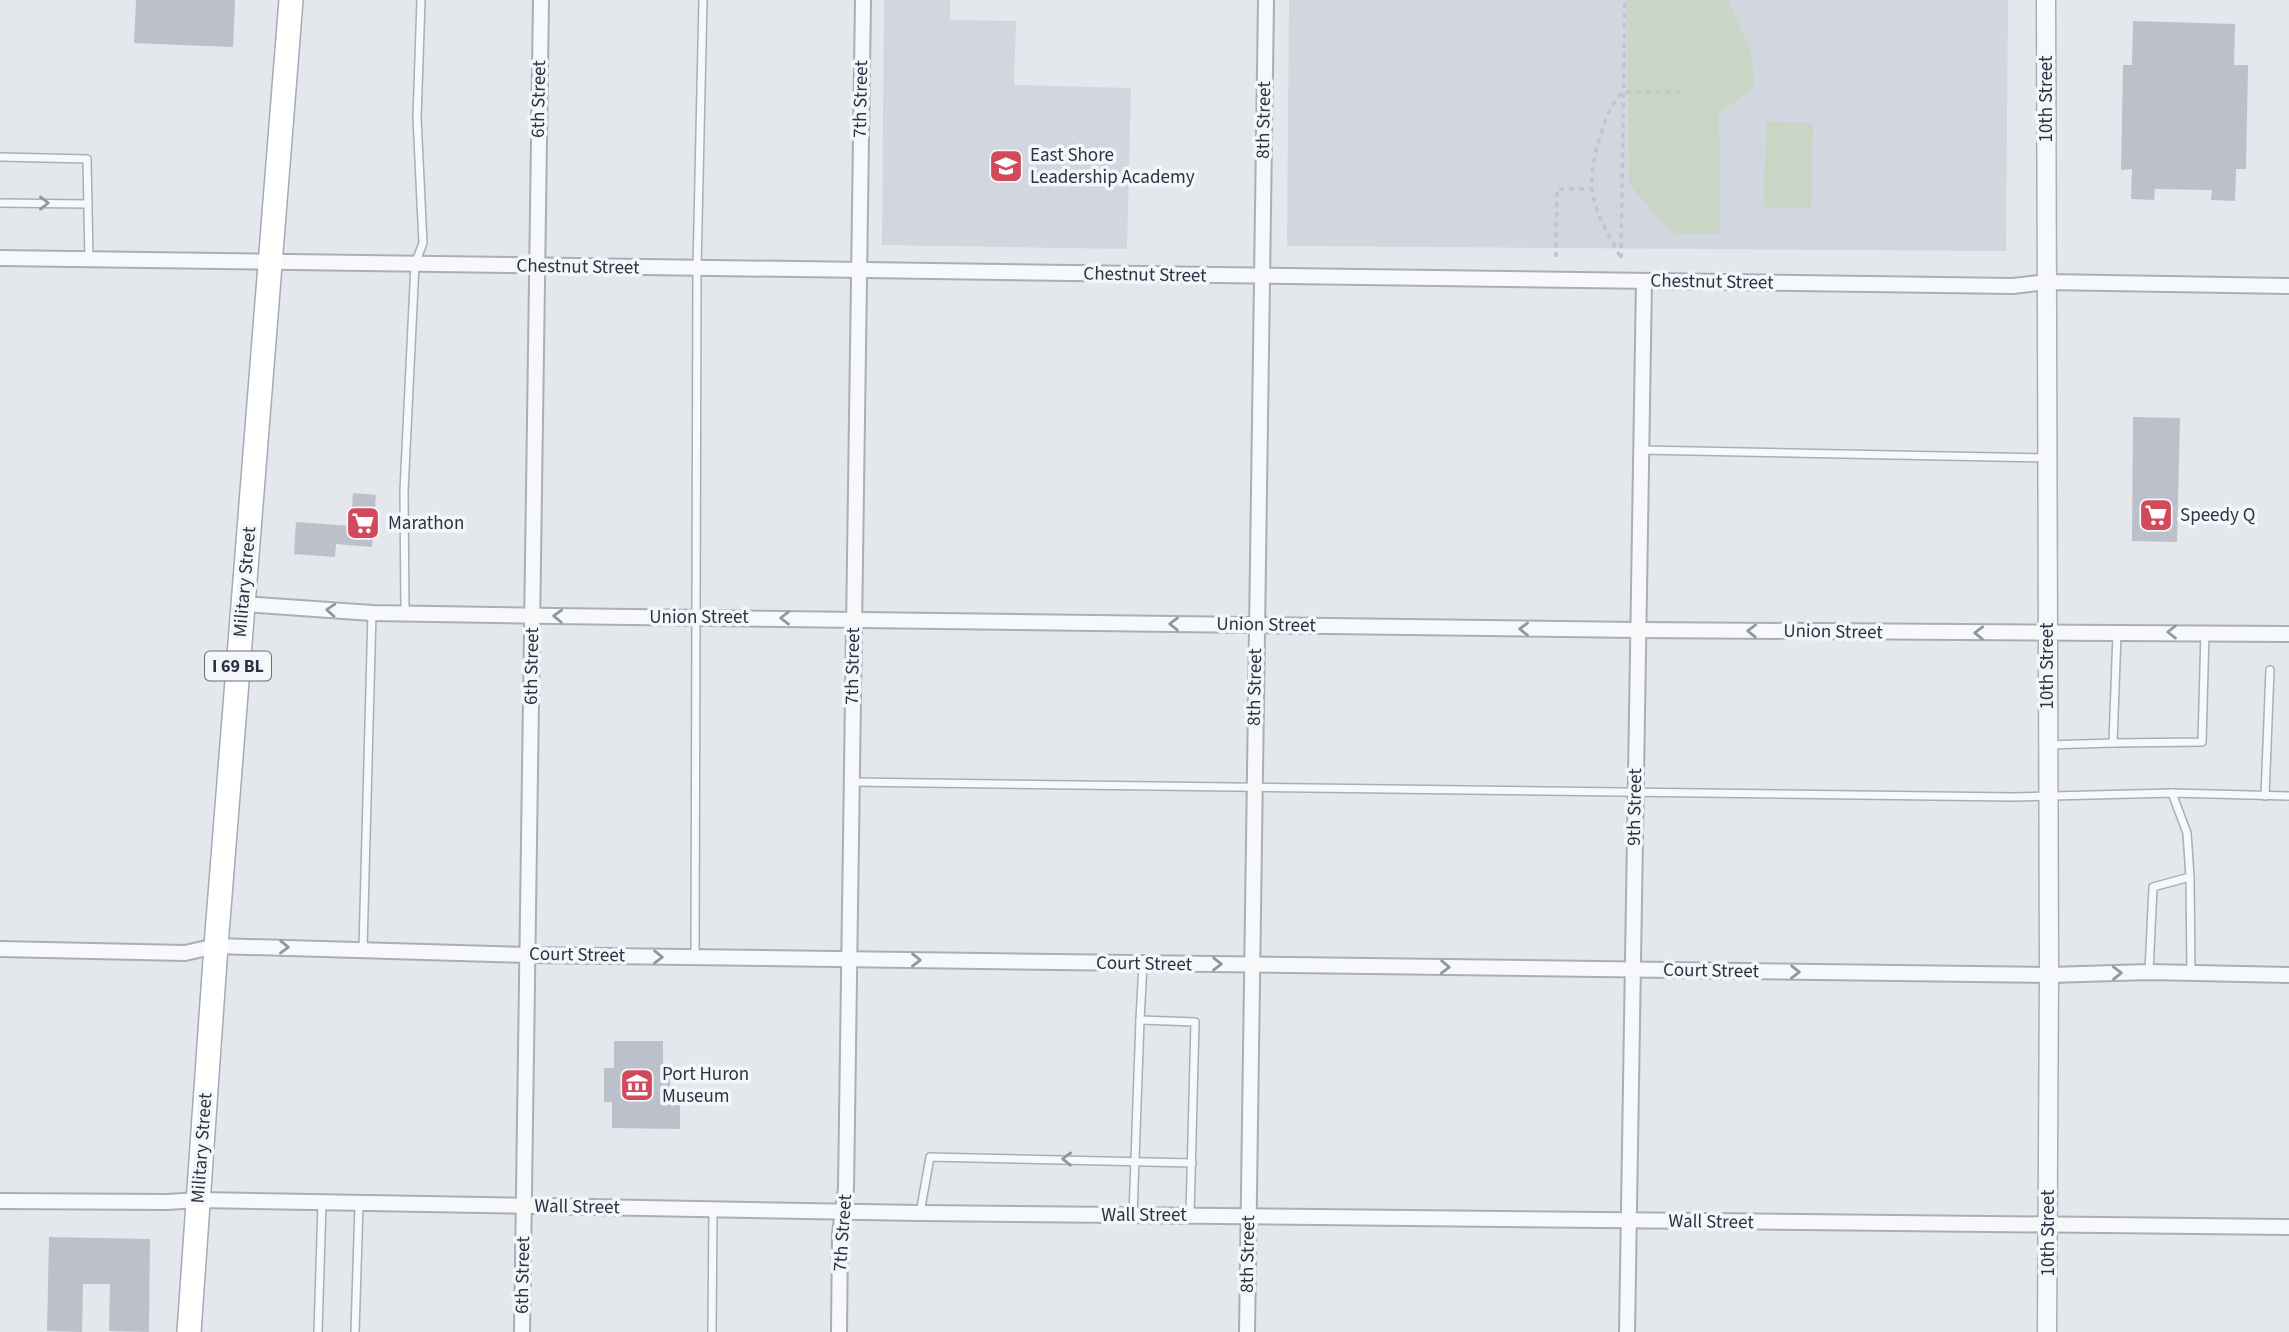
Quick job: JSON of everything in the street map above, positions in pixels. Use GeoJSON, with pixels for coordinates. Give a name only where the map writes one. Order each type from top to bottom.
{"type":"FeatureCollection","features":[{"type":"Feature","properties":{"kind":"main road","name":"Military Street"},"geometry":{"type":"LineString","coordinates":[[189,1332],[216,946],[291,0]]}},
{"type":"Feature","properties":{"kind":"street","name":"6th Street"},"geometry":{"type":"LineString","coordinates":[[522,1332],[541,0]]}},
{"type":"Feature","properties":{"kind":"street","name":"7th Street"},"geometry":{"type":"LineString","coordinates":[[839,1332],[842,1212],[846,1188],[863,0]]}},
{"type":"Feature","properties":{"kind":"street","name":"8th Street"},"geometry":{"type":"LineString","coordinates":[[1247,1332],[1266,0]]}},
{"type":"Feature","properties":{"kind":"street","name":"10th Street"},"geometry":{"type":"LineString","coordinates":[[2046,0],[2049,975],[2047,1332]]}},
{"type":"Feature","properties":{"kind":"street","name":"Chestnut Street"},"geometry":{"type":"LineString","coordinates":[[0,258],[1262,277],[2013,286],[2047,282],[2289,286]]}},
{"type":"Feature","properties":{"kind":"street","name":"9th Street"},"geometry":{"type":"LineString","coordinates":[[1627,1332],[1634,970],[1636,630],[1644,281]]}},
{"type":"Feature","properties":{"kind":"street","name":"Union Street"},"geometry":{"type":"LineString","coordinates":[[243,604],[372,613],[1636,630],[2289,634]]}},
{"type":"Feature","properties":{"kind":"street","name":"Court Street"},"geometry":{"type":"LineString","coordinates":[[0,949],[185,953],[216,946],[363,948],[528,955],[1143,964],[2049,975],[2149,972],[2289,975]]}},
{"type":"Feature","properties":{"kind":"street","name":"Wall Street"},"geometry":{"type":"LineString","coordinates":[[0,1201],[199,1200],[842,1212],[2289,1227]]}},
{"type":"Feature","properties":{"kind":"lane"},"geometry":{"type":"LineString","coordinates":[[405,613],[404,491],[415,264],[424,243],[417,118],[421,0]]}},
{"type":"Feature","properties":{"kind":"lane"},"geometry":{"type":"LineString","coordinates":[[695,957],[698,268],[703,0]]}},
{"type":"Feature","properties":{"kind":"lane"},"geometry":{"type":"LineString","coordinates":[[0,157],[87,159],[89,259]]}},
{"type":"Feature","properties":{"kind":"lane"},"geometry":{"type":"LineString","coordinates":[[0,203],[88,204]]}},
{"type":"Feature","properties":{"kind":"lane"},"geometry":{"type":"LineString","coordinates":[[1641,450],[2046,458]]}},
{"type":"Feature","properties":{"kind":"lane"},"geometry":{"type":"LineString","coordinates":[[363,948],[372,613]]}},
{"type":"Feature","properties":{"kind":"lane"},"geometry":{"type":"LineString","coordinates":[[2113,743],[2117,632]]}},
{"type":"Feature","properties":{"kind":"lane"},"geometry":{"type":"LineString","coordinates":[[2047,745],[2202,742],[2205,632]]}},
{"type":"Feature","properties":{"kind":"lane"},"geometry":{"type":"LineString","coordinates":[[2265,796],[2270,670]]}},
{"type":"Feature","properties":{"kind":"lane"},"geometry":{"type":"LineString","coordinates":[[851,782],[2047,797],[2172,793],[2289,796]]}},
{"type":"Feature","properties":{"kind":"lane"},"geometry":{"type":"LineString","coordinates":[[2172,793],[2187,833],[2191,973]]}},
{"type":"Feature","properties":{"kind":"lane"},"geometry":{"type":"LineString","coordinates":[[2149,972],[2153,887],[2190,877]]}},
{"type":"Feature","properties":{"kind":"lane"},"geometry":{"type":"LineString","coordinates":[[1133,1215],[1143,964]]}},
{"type":"Feature","properties":{"kind":"lane"},"geometry":{"type":"LineString","coordinates":[[1140,1020],[1195,1022],[1190,1215]]}},
{"type":"Feature","properties":{"kind":"lane"},"geometry":{"type":"LineString","coordinates":[[920,1213],[930,1157],[1192,1163]]}},
{"type":"Feature","properties":{"kind":"lane"},"geometry":{"type":"LineString","coordinates":[[318,1332],[322,1204]]}},
{"type":"Feature","properties":{"kind":"lane"},"geometry":{"type":"LineString","coordinates":[[355,1332],[359,1205]]}},
{"type":"Feature","properties":{"kind":"lane"},"geometry":{"type":"LineString","coordinates":[[712,1332],[713,1209]]}},
{"type":"Feature","properties":{"kind":"path"},"geometry":{"type":"LineString","coordinates":[[1625,0],[1623,92],[1621,258],[1603,224],[1591,189],[1600,135],[1616,97],[1623,92],[1685,92]]}},
{"type":"Feature","properties":{"kind":"path"},"geometry":{"type":"LineString","coordinates":[[1556,257],[1556,189],[1591,189]]}},
{"type":"Feature","properties":{"kind":"shaded area","name":"East Shore Leadership Academy"},"geometry":{"type":"Polygon","coordinates":[[[884,0],[950,0],[950,20],[1016,21],[1014,85],[1131,88],[1127,249],[882,245],[884,0]]]}},
{"type":"Feature","properties":{"kind":"shaded area"},"geometry":{"type":"Polygon","coordinates":[[[1289,0],[2008,0],[2006,251],[1287,246],[1289,0]]]}},
{"type":"Feature","properties":{"kind":"green space"},"geometry":{"type":"Polygon","coordinates":[[[1627,0],[1728,0],[1752,55],[1754,88],[1719,113],[1720,234],[1672,233],[1629,184],[1627,0]]]}},
{"type":"Feature","properties":{"kind":"green space"},"geometry":{"type":"Polygon","coordinates":[[[1766,122],[1813,123],[1811,208],[1764,207],[1766,122]]]}},
{"type":"Feature","properties":{"kind":"building"},"geometry":{"type":"Polygon","coordinates":[[[136,0],[235,0],[233,47],[134,43],[136,0]]]}},
{"type":"Feature","properties":{"kind":"building"},"geometry":{"type":"Polygon","coordinates":[[[2133,21],[2235,24],[2234,65],[2248,65],[2246,169],[2236,169],[2235,201],[2211,200],[2212,190],[2155,189],[2154,200],[2131,199],[2132,169],[2121,170],[2123,65],[2132,65],[2133,21]]]}},
{"type":"Feature","properties":{"kind":"building"},"geometry":{"type":"Polygon","coordinates":[[[2133,417],[2180,418],[2177,542],[2132,541],[2133,417]]]}},
{"type":"Feature","properties":{"kind":"building"},"geometry":{"type":"Polygon","coordinates":[[[353,493],[376,495],[372,547],[336,544],[335,557],[294,554],[296,522],[351,526],[353,493]]]}},
{"type":"Feature","properties":{"kind":"building","name":"Port Huron Museum"},"geometry":{"type":"Polygon","coordinates":[[[614,1041],[663,1041],[663,1063],[670,1075],[670,1095],[680,1095],[680,1129],[612,1128],[612,1102],[604,1102],[604,1068],[614,1068],[614,1041]]]}},
{"type":"Feature","properties":{"kind":"building"},"geometry":{"type":"Polygon","coordinates":[[[49,1237],[150,1239],[149,1332],[109,1331],[110,1284],[83,1284],[82,1332],[47,1331],[49,1237]]]}},
{"type":"Feature","properties":{"kind":"place","name":"East Shore Leadership Academy"},"geometry":{"type":"Point","coordinates":[1006,166]}},
{"type":"Feature","properties":{"kind":"place","name":"Speedy Q"},"geometry":{"type":"Point","coordinates":[2156,515]}},
{"type":"Feature","properties":{"kind":"place","name":"Marathon"},"geometry":{"type":"Point","coordinates":[363,523]}},
{"type":"Feature","properties":{"kind":"place","name":"Port Huron Museum"},"geometry":{"type":"Point","coordinates":[637,1085]}}]}
